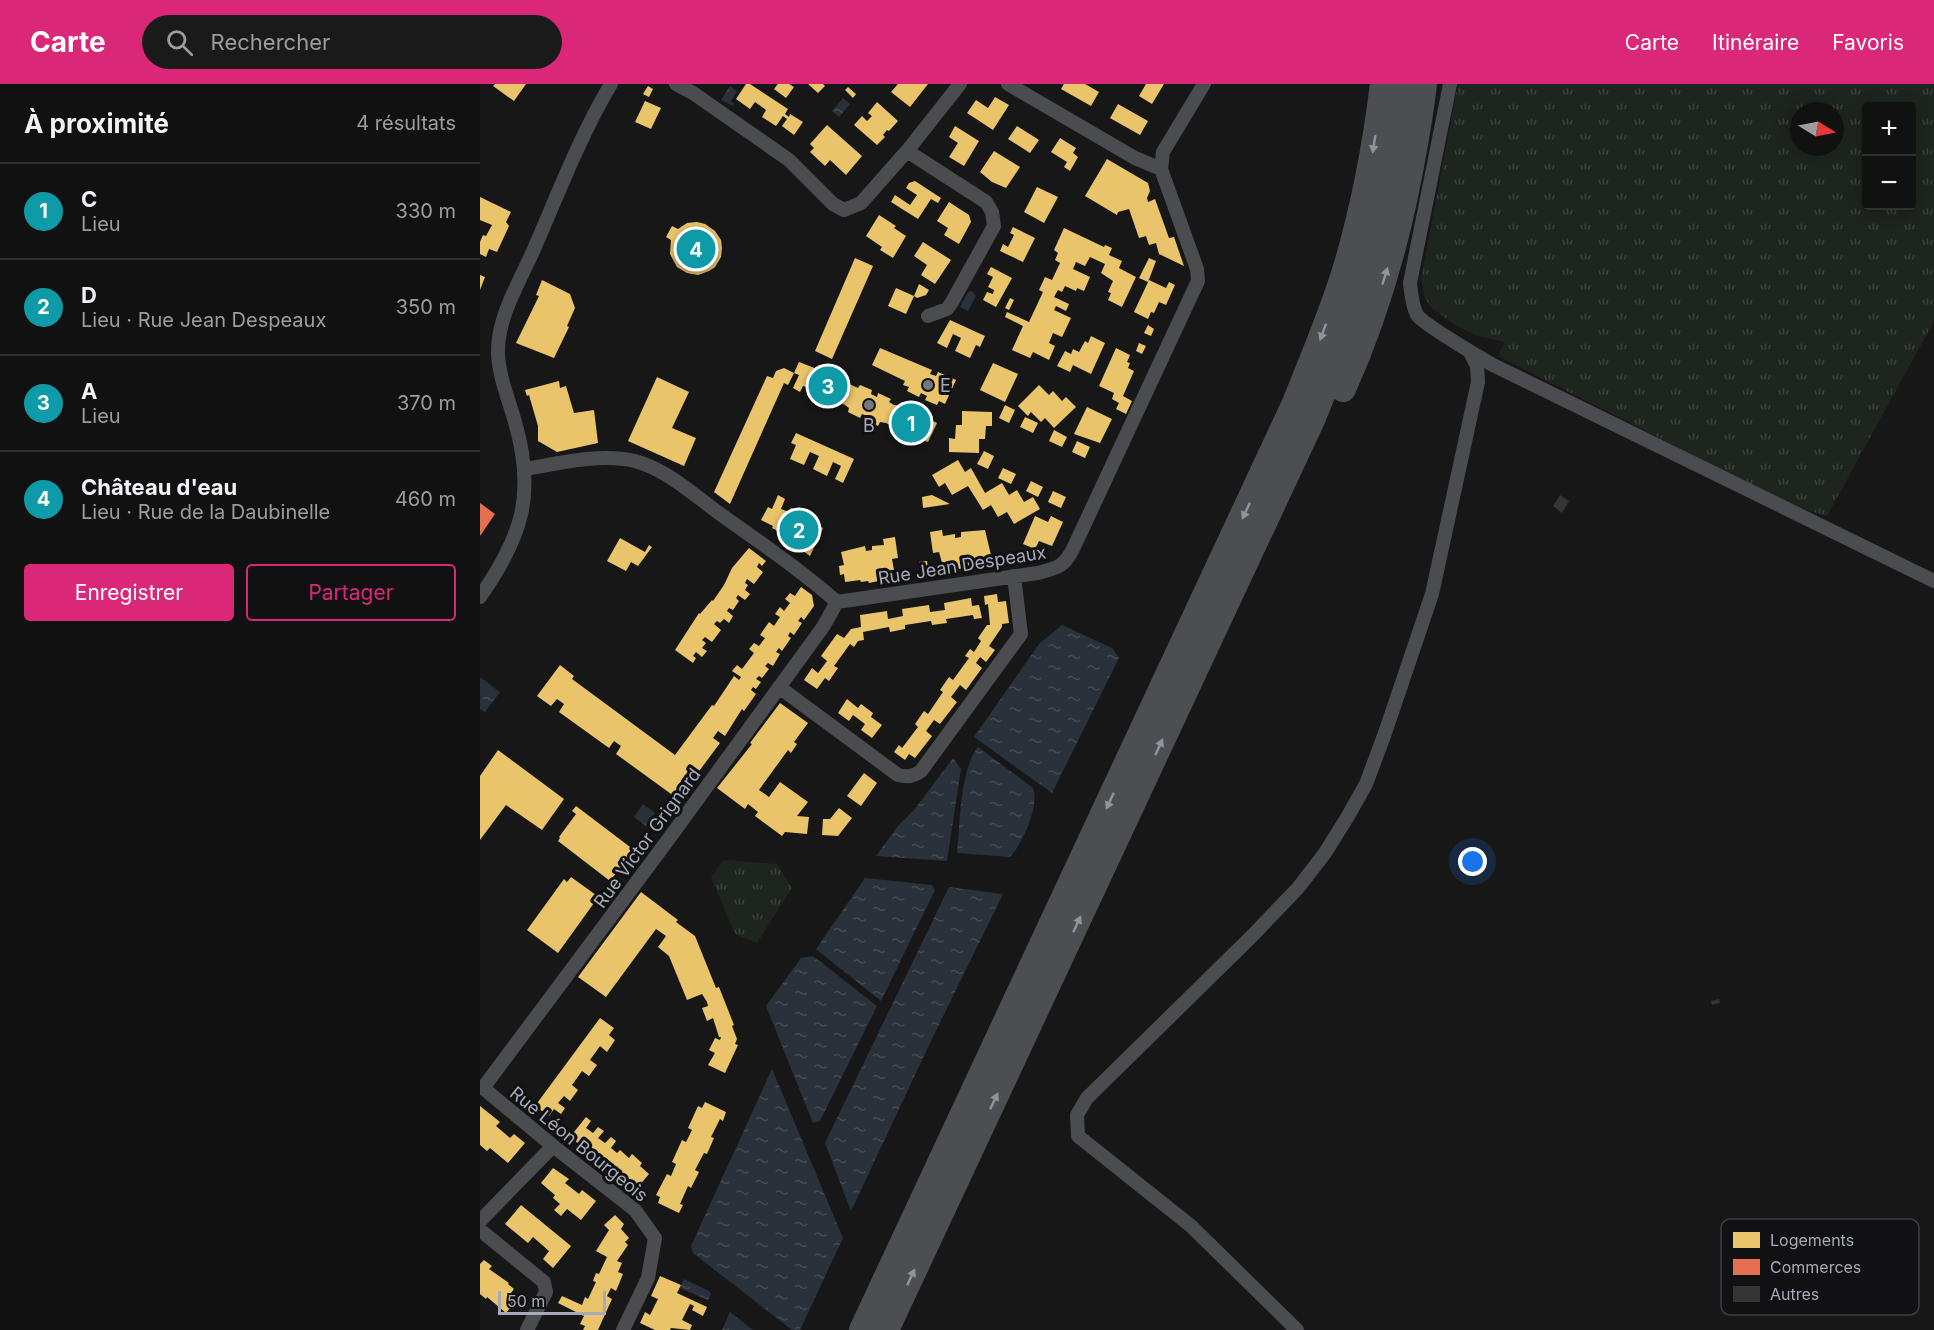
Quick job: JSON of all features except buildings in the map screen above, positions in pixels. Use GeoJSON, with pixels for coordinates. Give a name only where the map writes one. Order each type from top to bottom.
{"type":"FeatureCollection","features":[{"type":"Feature","properties":{"kind":"highway"},"geometry":{"type":"LineString","coordinates":[[886,1330],[1312,420],[1355,310],[1384,209],[1393,165],[1388,84]]}},
{"type":"Feature","properties":{"kind":"highway"},"geometry":{"type":"LineString","coordinates":[[862,1330],[1295,403],[1335,300],[1351,247],[1388,84]]}},
{"type":"Feature","properties":{"kind":"highway"},"geometry":{"type":"LineString","coordinates":[[1205,649],[1239,600],[1318,444],[1359,350],[1397,233],[1424,84]]}},
{"type":"Feature","properties":{"kind":"street"},"geometry":{"type":"LineString","coordinates":[[480,597],[502,565],[514,539],[522,511],[526,469],[498,352],[502,320],[572,160],[611,84]]}},
{"type":"Feature","properties":{"kind":"street"},"geometry":{"type":"LineString","coordinates":[[676,84],[693,93],[789,160],[833,204],[844,210],[861,203],[907,151],[960,84]]}},
{"type":"Feature","properties":{"kind":"street"},"geometry":{"type":"LineString","coordinates":[[1008,84],[1135,158],[1161,169],[1163,152],[1204,84]]}},
{"type":"Feature","properties":{"kind":"street"},"geometry":{"type":"LineString","coordinates":[[1450,84],[1410,283],[1411,299],[1418,316],[1470,352],[1934,581]]}},
{"type":"Feature","properties":{"kind":"street"},"geometry":{"type":"LineString","coordinates":[[907,151],[986,202],[992,212],[994,226],[947,309],[928,316]]}},
{"type":"Feature","properties":{"kind":"street","name":"Rue Jean Despeaux"},"geometry":{"type":"LineString","coordinates":[[837,602],[1058,568],[1068,559],[1198,281],[1197,269],[1161,169]]}},
{"type":"Feature","properties":{"kind":"street"},"geometry":{"type":"LineString","coordinates":[[1297,1330],[1191,1226],[1078,1136],[1077,1115],[1087,1098],[1298,888],[1325,853],[1366,784],[1432,594],[1478,382],[1477,366],[1470,352]]}},
{"type":"Feature","properties":{"kind":"street"},"geometry":{"type":"LineString","coordinates":[[526,469],[605,458],[635,462],[659,471],[755,538],[837,602]]}},
{"type":"Feature","properties":{"kind":"street"},"geometry":{"type":"LineString","coordinates":[[779,687],[898,775],[909,777],[916,775],[1021,634],[1014,576]]}},
{"type":"Feature","properties":{"kind":"street","name":"Rue Victor Grignard"},"geometry":{"type":"LineString","coordinates":[[482,1088],[659,853],[823,627],[837,602]]}},
{"type":"Feature","properties":{"kind":"street","name":"Rue Léon Bourgeois"},"geometry":{"type":"LineString","coordinates":[[482,1088],[635,1210],[655,1238],[648,1278],[623,1330]]}},
{"type":"Feature","properties":{"kind":"street"},"geometry":{"type":"LineString","coordinates":[[480,1221],[553,1146]]}},
{"type":"Feature","properties":{"kind":"street"},"geometry":{"type":"LineString","coordinates":[[480,1230],[544,1282],[546,1292],[527,1330]]}},
{"type":"Feature","properties":{"kind":"green space"},"geometry":{"type":"Polygon","coordinates":[[[1458,84],[1934,84],[1934,321],[1827,516],[1794,506],[1498,356],[1505,342],[1477,336],[1455,325],[1433,309],[1425,299],[1421,279],[1458,84]]]}},
{"type":"Feature","properties":{"kind":"green space"},"geometry":{"type":"Polygon","coordinates":[[[724,860],[777,864],[792,888],[757,943],[735,934],[711,877],[724,860]]]}},
{"type":"Feature","properties":{"kind":"water"},"geometry":{"type":"Polygon","coordinates":[[[730,86],[737,91],[731,101],[733,106],[721,100],[730,86]]]}},
{"type":"Feature","properties":{"kind":"water"},"geometry":{"type":"Polygon","coordinates":[[[843,98],[850,104],[839,117],[832,111],[843,98]]]}},
{"type":"Feature","properties":{"kind":"water"},"geometry":{"type":"Polygon","coordinates":[[[972,291],[976,296],[968,311],[960,307],[968,292],[972,291]]]}},
{"type":"Feature","properties":{"kind":"water"},"geometry":{"type":"Polygon","coordinates":[[[1062,625],[1112,648],[1119,658],[1052,793],[974,737],[1039,644],[1062,625]]]}},
{"type":"Feature","properties":{"kind":"water"},"geometry":{"type":"Polygon","coordinates":[[[480,677],[500,692],[485,712],[480,709],[480,677]]]}},
{"type":"Feature","properties":{"kind":"water"},"geometry":{"type":"Polygon","coordinates":[[[978,747],[1033,788],[1034,804],[1029,824],[1020,844],[1010,857],[957,853],[964,783],[972,757],[978,747]]]}},
{"type":"Feature","properties":{"kind":"water"},"geometry":{"type":"Polygon","coordinates":[[[953,758],[961,769],[947,861],[876,856],[898,826],[914,810],[953,758]]]}},
{"type":"Feature","properties":{"kind":"water"},"geometry":{"type":"Polygon","coordinates":[[[643,804],[655,813],[646,826],[634,817],[643,804]]]}},
{"type":"Feature","properties":{"kind":"water"},"geometry":{"type":"Polygon","coordinates":[[[865,878],[932,885],[935,890],[881,1001],[816,949],[865,878]]]}},
{"type":"Feature","properties":{"kind":"water"},"geometry":{"type":"Polygon","coordinates":[[[949,887],[1003,894],[851,1211],[825,1143],[949,887]]]}},
{"type":"Feature","properties":{"kind":"water"},"geometry":{"type":"Polygon","coordinates":[[[813,956],[877,1006],[820,1121],[813,1123],[766,1006],[801,958],[813,956]]]}},
{"type":"Feature","properties":{"kind":"water"},"geometry":{"type":"Polygon","coordinates":[[[772,1069],[843,1238],[800,1330],[792,1330],[693,1253],[691,1246],[772,1069]]]}},
{"type":"Feature","properties":{"kind":"water"},"geometry":{"type":"Polygon","coordinates":[[[684,1279],[709,1291],[711,1294],[708,1300],[680,1288],[684,1279]]]}},
{"type":"Feature","properties":{"kind":"water"},"geometry":{"type":"Polygon","coordinates":[[[730,1312],[753,1330],[722,1330],[730,1312]]]}},
{"type":"Feature","properties":{"kind":"place","name":"Château d'eau"},"geometry":{"type":"Point","coordinates":[696,249]}},
{"type":"Feature","properties":{"kind":"place","name":"E"},"geometry":{"type":"Point","coordinates":[928,385]}},
{"type":"Feature","properties":{"kind":"place","name":"A"},"geometry":{"type":"Point","coordinates":[828,386]}},
{"type":"Feature","properties":{"kind":"place","name":"B"},"geometry":{"type":"Point","coordinates":[869,405]}},
{"type":"Feature","properties":{"kind":"place","name":"C"},"geometry":{"type":"Point","coordinates":[911,423]}},
{"type":"Feature","properties":{"kind":"place","name":"D"},"geometry":{"type":"Point","coordinates":[799,530]}}]}
